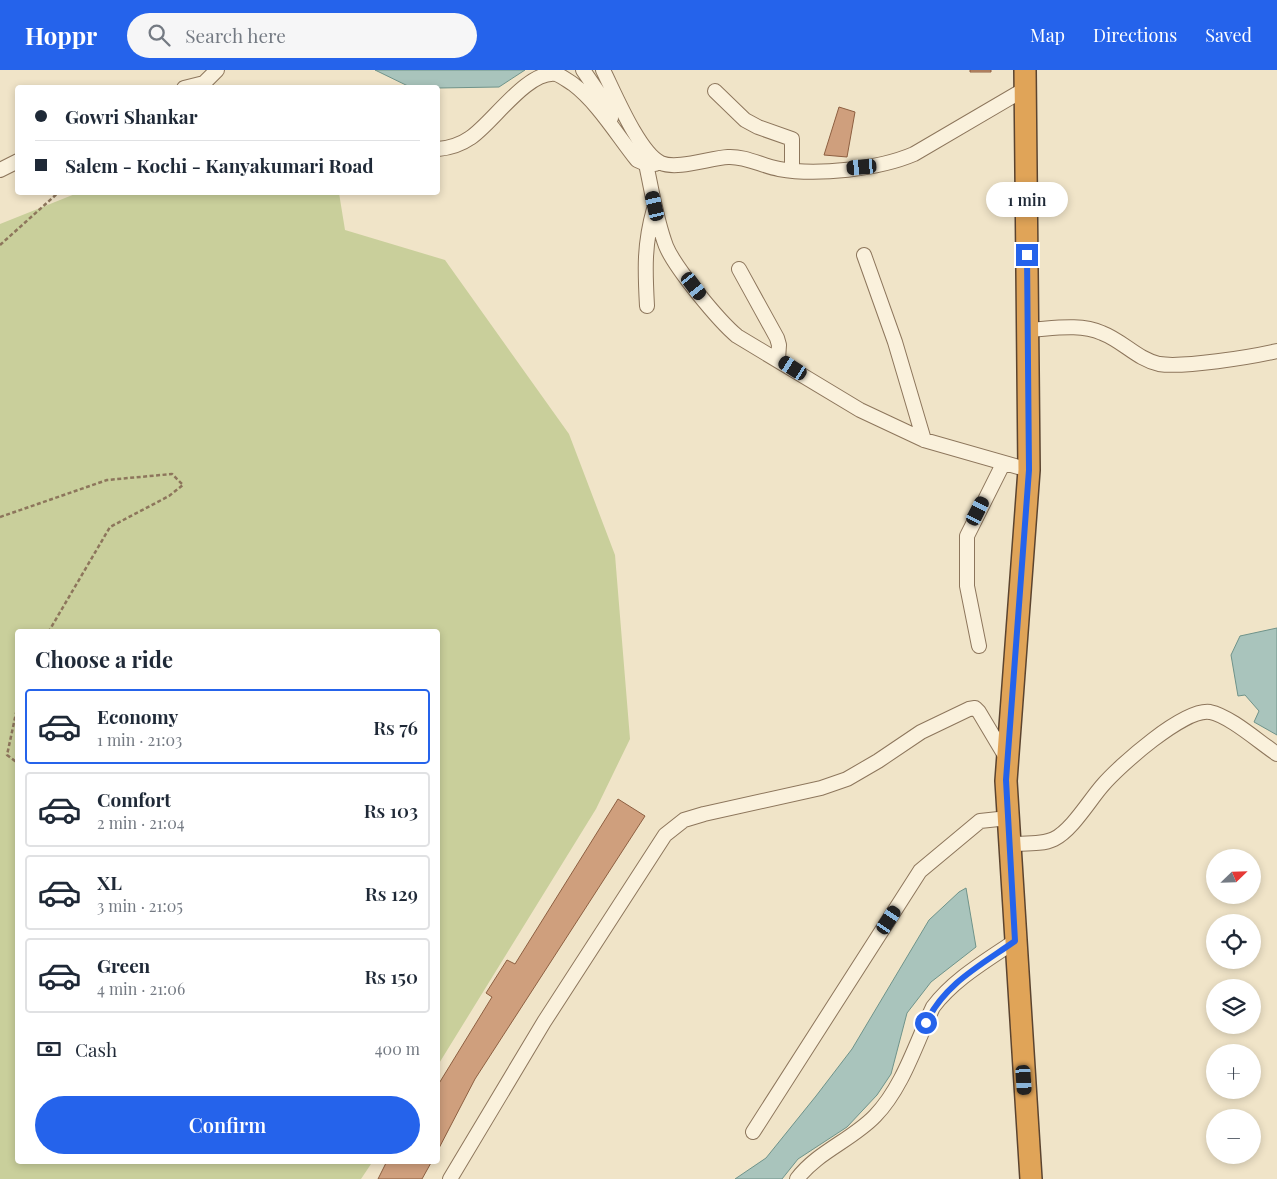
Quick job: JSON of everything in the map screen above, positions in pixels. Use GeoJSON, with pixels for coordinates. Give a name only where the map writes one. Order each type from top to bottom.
{"type":"FeatureCollection","features":[{"type":"Feature","properties":{"kind":"highway"},"geometry":{"type":"LineString","coordinates":[[1025,80],[1027,180],[1026,330],[1029,470],[1006,780],[1031,1179]]}},
{"type":"Feature","properties":{"kind":"street"},"geometry":{"type":"LineString","coordinates":[[196,85],[204,83],[217,70]]}},
{"type":"Feature","properties":{"kind":"street"},"geometry":{"type":"LineString","coordinates":[[583,70],[598,92],[623,143]]}},
{"type":"Feature","properties":{"kind":"street"},"geometry":{"type":"LineString","coordinates":[[603,70],[638,138],[660,162]]}},
{"type":"Feature","properties":{"kind":"street"},"geometry":{"type":"LineString","coordinates":[[440,149],[449,148],[470,138],[517,91],[531,81],[550,74],[558,75],[584,95],[637,160],[646,164],[660,162],[675,165],[730,157],[792,171],[859,167],[896,162],[914,154],[1025,80]]}},
{"type":"Feature","properties":{"kind":"street"},"geometry":{"type":"LineString","coordinates":[[715,90],[745,120],[758,127],[792,139],[792,171]]}},
{"type":"Feature","properties":{"kind":"street"},"geometry":{"type":"LineString","coordinates":[[0,170],[15,162]]}},
{"type":"Feature","properties":{"kind":"street"},"geometry":{"type":"LineString","coordinates":[[646,164],[655,206],[669,253],[723,325],[737,336],[860,410],[924,440],[1029,470]]}},
{"type":"Feature","properties":{"kind":"street"},"geometry":{"type":"LineString","coordinates":[[647,306],[647,236],[655,206]]}},
{"type":"Feature","properties":{"kind":"street"},"geometry":{"type":"LineString","coordinates":[[864,254],[895,342],[924,440]]}},
{"type":"Feature","properties":{"kind":"street"},"geometry":{"type":"LineString","coordinates":[[740,269],[777,338],[779,345],[778,359]]}},
{"type":"Feature","properties":{"kind":"street"},"geometry":{"type":"LineString","coordinates":[[1026,330],[1077,327],[1092,330],[1103,333],[1145,360],[1161,364],[1188,363],[1277,351]]}},
{"type":"Feature","properties":{"kind":"street"},"geometry":{"type":"LineString","coordinates":[[979,646],[967,586],[967,536],[1003,464]]}},
{"type":"Feature","properties":{"kind":"street"},"geometry":{"type":"LineString","coordinates":[[450,1179],[544,1022],[665,835],[676,825],[704,814],[821,788],[847,779],[921,732],[969,709],[976,708],[1007,759]]}},
{"type":"Feature","properties":{"kind":"street"},"geometry":{"type":"LineString","coordinates":[[1009,844],[1046,842],[1064,833],[1104,784],[1137,751],[1190,715],[1208,712],[1220,715],[1277,754]]}},
{"type":"Feature","properties":{"kind":"street"},"geometry":{"type":"LineString","coordinates":[[753,1132],[920,871],[980,821],[1008,818]]}},
{"type":"Feature","properties":{"kind":"street"},"geometry":{"type":"LineString","coordinates":[[797,1179],[819,1158],[874,1117],[892,1095],[933,1007],[940,998],[961,979],[1015,941]]}},
{"type":"Feature","properties":{"kind":"path"},"geometry":{"type":"LineString","coordinates":[[0,245],[56,195]]}},
{"type":"Feature","properties":{"kind":"path"},"geometry":{"type":"LineString","coordinates":[[0,516],[107,480],[172,474],[183,485],[169,496],[110,528],[50,629]]}},
{"type":"Feature","properties":{"kind":"path"},"geometry":{"type":"LineString","coordinates":[[15,718],[7,755],[15,761]]}},
{"type":"Feature","properties":{"kind":"green space"},"geometry":{"type":"Polygon","coordinates":[[[72,195],[339,195],[345,230],[445,260],[569,434],[615,555],[630,739],[596,809],[440,1062],[440,629],[15,629],[15,1164],[371,1164],[361,1179],[0,1179],[0,224],[72,195]]]}},
{"type":"Feature","properties":{"kind":"water"},"geometry":{"type":"Polygon","coordinates":[[[375,70],[525,70],[499,87],[440,88],[440,85],[406,85],[375,70]]]}},
{"type":"Feature","properties":{"kind":"water"},"geometry":{"type":"Polygon","coordinates":[[[1277,628],[1277,735],[1254,722],[1259,711],[1245,695],[1238,696],[1231,655],[1240,636],[1277,628]]]}},
{"type":"Feature","properties":{"kind":"water"},"geometry":{"type":"Polygon","coordinates":[[[966,888],[976,947],[931,982],[907,1013],[891,1074],[877,1095],[847,1127],[798,1159],[782,1179],[735,1179],[766,1158],[816,1096],[852,1049],[929,920],[959,892],[966,888]]]}},
{"type":"Feature","properties":{"kind":"building"},"geometry":{"type":"Polygon","coordinates":[[[970,70],[991,70],[991,72],[970,72],[970,70]]]}},
{"type":"Feature","properties":{"kind":"building"},"geometry":{"type":"Polygon","coordinates":[[[839,107],[855,112],[847,157],[824,155],[839,107]]]}},
{"type":"Feature","properties":{"kind":"building"},"geometry":{"type":"Polygon","coordinates":[[[618,799],[645,816],[475,1079],[440,1146],[440,1082],[492,997],[486,993],[507,960],[515,964],[618,799]]]}},
{"type":"Feature","properties":{"kind":"building"},"geometry":{"type":"Polygon","coordinates":[[[386,1164],[430,1164],[422,1179],[378,1179],[386,1164]]]}},
{"type":"Feature","properties":{"kind":"route"},"geometry":{"type":"LineString","coordinates":[[926,1023],[933,1007],[950,987],[1015,941],[1006,780],[1029,470],[1026,330],[1027,255]]}}]}
